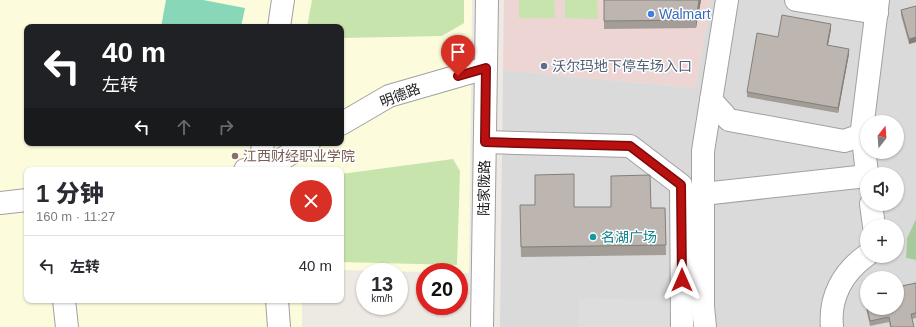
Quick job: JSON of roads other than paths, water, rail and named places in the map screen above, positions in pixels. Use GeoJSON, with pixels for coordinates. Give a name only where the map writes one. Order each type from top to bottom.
{"type":"FeatureCollection","features":[{"type":"Feature","properties":{"kind":"street"},"geometry":{"type":"LineString","coordinates":[[279,24],[283,0]]}},
{"type":"Feature","properties":{"kind":"street","name":"陆家陇路"},"geometry":{"type":"LineString","coordinates":[[482,327],[487,0]]}},
{"type":"Feature","properties":{"kind":"street"},"geometry":{"type":"LineString","coordinates":[[705,327],[703,306],[703,151],[727,0]]}},
{"type":"Feature","properties":{"kind":"street"},"geometry":{"type":"LineString","coordinates":[[796,0],[878,6],[864,115]]}},
{"type":"Feature","properties":{"kind":"street","name":"明德路"},"geometry":{"type":"LineString","coordinates":[[344,122],[389,96],[486,68]]}},
{"type":"Feature","properties":{"kind":"street"},"geometry":{"type":"LineString","coordinates":[[711,100],[729,120],[844,141],[860,136]]}},
{"type":"Feature","properties":{"kind":"street"},"geometry":{"type":"LineString","coordinates":[[485,142],[630,146],[681,185],[682,327]]}},
{"type":"Feature","properties":{"kind":"street"},"geometry":{"type":"LineString","coordinates":[[260,167],[263,146]]}},
{"type":"Feature","properties":{"kind":"street"},"geometry":{"type":"LineString","coordinates":[[264,167],[303,146]]}},
{"type":"Feature","properties":{"kind":"street"},"geometry":{"type":"LineString","coordinates":[[703,194],[860,176]]}},
{"type":"Feature","properties":{"kind":"street"},"geometry":{"type":"LineString","coordinates":[[0,203],[24,200]]}},
{"type":"Feature","properties":{"kind":"street"},"geometry":{"type":"LineString","coordinates":[[832,327],[833,301],[841,281],[860,260]]}},
{"type":"Feature","properties":{"kind":"street"},"geometry":{"type":"LineString","coordinates":[[64,303],[67,327]]}},
{"type":"Feature","properties":{"kind":"street"},"geometry":{"type":"LineString","coordinates":[[278,303],[279,327]]}},
{"type":"Feature","properties":{"kind":"place","name":"Walmart"},"geometry":{"type":"Point","coordinates":[651,14]}},
{"type":"Feature","properties":{"kind":"place","name":"沃尔玛地下停车场入口"},"geometry":{"type":"Point","coordinates":[544,66]}},
{"type":"Feature","properties":{"kind":"place","name":"江西财经职业学院"},"geometry":{"type":"Point","coordinates":[235,156]}},
{"type":"Feature","properties":{"kind":"place","name":"名湖广场"},"geometry":{"type":"Point","coordinates":[593,237]}}]}
